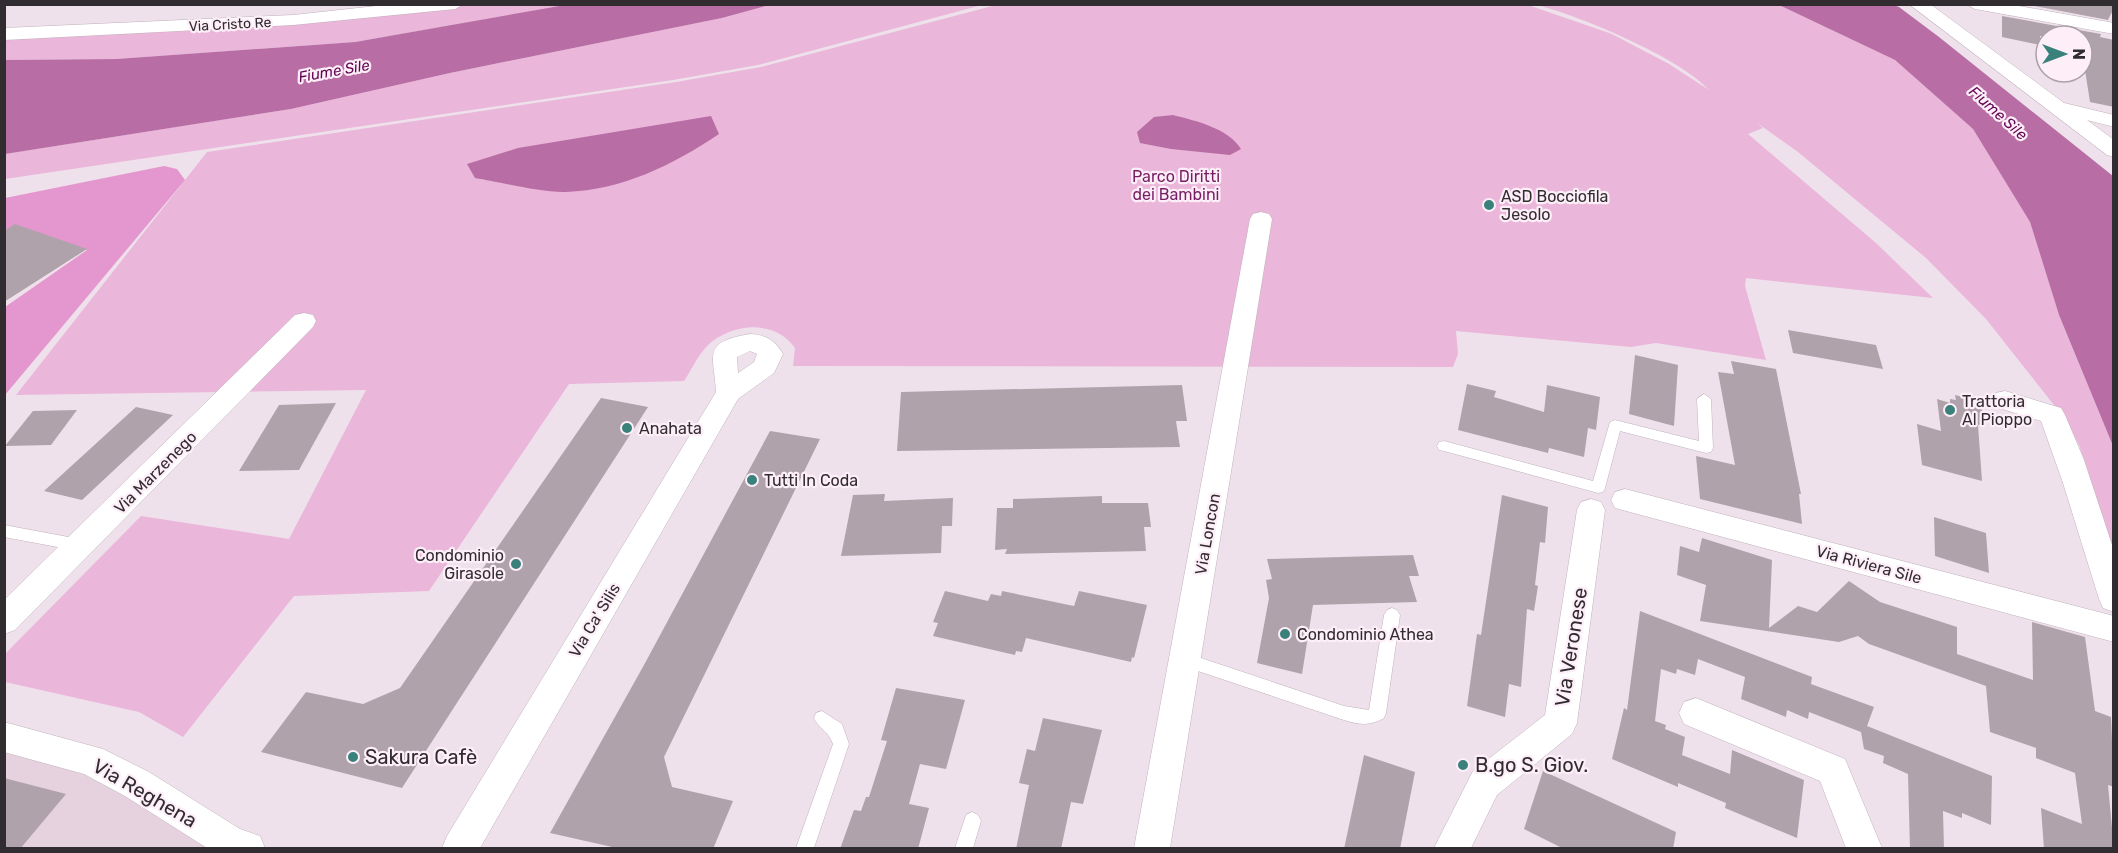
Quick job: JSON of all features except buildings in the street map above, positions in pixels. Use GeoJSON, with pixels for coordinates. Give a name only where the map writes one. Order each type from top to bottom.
{"type":"FeatureCollection","features":[{"type":"Feature","properties":{"kind":"street","name":"Via Cristo Re"},"geometry":{"type":"LineString","coordinates":[[4,34],[293,20],[454,4]]}},
{"type":"Feature","properties":{"kind":"street"},"geometry":{"type":"LineString","coordinates":[[1918,4],[2114,151]]}},
{"type":"Feature","properties":{"kind":"street"},"geometry":{"type":"LineString","coordinates":[[1975,4],[2114,29]]}},
{"type":"Feature","properties":{"kind":"street"},"geometry":{"type":"LineString","coordinates":[[2060,109],[2072,108],[2114,121]]}},
{"type":"Feature","properties":{"kind":"street","name":"Via Loncon"},"geometry":{"type":"LineString","coordinates":[[1152,849],[1262,219]]}},
{"type":"Feature","properties":{"kind":"street","name":"Via Marzenego"},"geometry":{"type":"LineString","coordinates":[[4,621],[304,321]]}},
{"type":"Feature","properties":{"kind":"street","name":"Via Ca' Silis"},"geometry":{"type":"LineString","coordinates":[[460,849],[729,392]]}},
{"type":"Feature","properties":{"kind":"street"},"geometry":{"type":"LineString","coordinates":[[2005,400],[2052,415],[2070,455],[2092,535],[2114,599]]}},
{"type":"Feature","properties":{"kind":"street","name":"Via Riviera Sile"},"geometry":{"type":"LineString","coordinates":[[1625,500],[2114,628]]}},
{"type":"Feature","properties":{"kind":"street","name":"Via Veronese"},"geometry":{"type":"LineString","coordinates":[[1452,849],[1485,783],[1560,723],[1592,510]]}},
{"type":"Feature","properties":{"kind":"street"},"geometry":{"type":"LineString","coordinates":[[1696,713],[1833,770],[1864,849]]}},
{"type":"Feature","properties":{"kind":"street","name":"Via Reghena"},"geometry":{"type":"LineString","coordinates":[[4,737],[91,760],[137,784],[233,845],[247,849]]}},
{"type":"Feature","properties":{"kind":"lane"},"geometry":{"type":"LineString","coordinates":[[1444,446],[1598,488],[1615,425],[1706,448],[1704,399]]}},
{"type":"Feature","properties":{"kind":"lane"},"geometry":{"type":"LineString","coordinates":[[4,531],[80,546]]}},
{"type":"Feature","properties":{"kind":"lane"},"geometry":{"type":"LineString","coordinates":[[1186,660],[1344,713],[1361,718],[1372,718],[1378,713],[1392,615]]}},
{"type":"Feature","properties":{"kind":"lane"},"geometry":{"type":"LineString","coordinates":[[805,849],[841,744],[836,729],[822,718]]}},
{"type":"Feature","properties":{"kind":"lane"},"geometry":{"type":"LineString","coordinates":[[964,849],[972,821]]}},
{"type":"Feature","properties":{"kind":"shaded area"},"geometry":{"type":"Polygon","coordinates":[[[164,166],[177,169],[185,180],[5,395],[5,307],[87,250],[15,225],[5,231],[5,198],[164,166]]]}},
{"type":"Feature","properties":{"kind":"shaded area"},"geometry":{"type":"Polygon","coordinates":[[[4,737],[91,760],[233,845],[247,848],[5,848],[4,737]]]}},
{"type":"Feature","properties":{"kind":"green space"},"geometry":{"type":"Polygon","coordinates":[[[455,5],[571,5],[355,42],[116,59],[5,60],[4,34],[146,28],[455,5]]]}},
{"type":"Feature","properties":{"kind":"green space"},"geometry":{"type":"Polygon","coordinates":[[[769,5],[982,5],[758,65],[673,80],[5,179],[4,154],[291,109],[450,73],[722,18],[769,5]]]}},
{"type":"Feature","properties":{"kind":"green space","name":"Parco Diritti dei Bambini"},"geometry":{"type":"Polygon","coordinates":[[[996,5],[1528,5],[1612,34],[1669,64],[1709,90],[1676,65],[1629,40],[1578,18],[1537,5],[1779,5],[1895,60],[1973,129],[2030,222],[2059,315],[2113,446],[2113,571],[2101,535],[2087,469],[2079,445],[2065,419],[1986,319],[1926,258],[1798,152],[1756,122],[1763,128],[1748,134],[1876,243],[1933,298],[1746,278],[1745,286],[1766,360],[1656,343],[1631,347],[1456,331],[1458,354],[1453,367],[793,366],[795,348],[787,339],[776,332],[765,329],[753,327],[741,329],[729,332],[708,345],[684,381],[569,384],[429,591],[294,596],[183,737],[139,712],[5,682],[5,654],[141,516],[289,539],[366,390],[16,395],[207,152],[676,82],[761,67],[996,5]]]}},
{"type":"Feature","properties":{"kind":"water","name":"Fiume Sile"},"geometry":{"type":"Polygon","coordinates":[[[571,4],[769,5],[722,18],[450,73],[291,109],[5,154],[5,60],[116,59],[355,42],[571,4]]]}},
{"type":"Feature","properties":{"kind":"water","name":"Fiume Sile"},"geometry":{"type":"Polygon","coordinates":[[[1891,4],[1899,7],[1939,37],[2113,176],[2113,446],[2059,315],[2030,222],[1973,129],[1895,60],[1779,5],[1891,4]]]}},
{"type":"Feature","properties":{"kind":"water"},"geometry":{"type":"Polygon","coordinates":[[[1173,115],[1220,131],[1241,149],[1230,155],[1171,149],[1140,143],[1137,132],[1154,117],[1173,115]]]}},
{"type":"Feature","properties":{"kind":"water"},"geometry":{"type":"Polygon","coordinates":[[[711,116],[719,134],[684,156],[627,181],[587,190],[556,192],[475,178],[467,164],[518,148],[711,116]]]}},
{"type":"Feature","properties":{"kind":"place","name":"ASD Bocciofila Jesolo"},"geometry":{"type":"Point","coordinates":[1489,205]}},
{"type":"Feature","properties":{"kind":"place","name":"Trattoria Al Pioppo"},"geometry":{"type":"Point","coordinates":[1950,410]}},
{"type":"Feature","properties":{"kind":"place","name":"Anahata"},"geometry":{"type":"Point","coordinates":[627,428]}},
{"type":"Feature","properties":{"kind":"place","name":"Tutti In Coda"},"geometry":{"type":"Point","coordinates":[752,480]}},
{"type":"Feature","properties":{"kind":"place","name":"Condominio Girasole"},"geometry":{"type":"Point","coordinates":[516,564]}},
{"type":"Feature","properties":{"kind":"place","name":"Condominio Athea"},"geometry":{"type":"Point","coordinates":[1285,634]}},
{"type":"Feature","properties":{"kind":"place","name":"Sakura Cafè"},"geometry":{"type":"Point","coordinates":[353,757]}},
{"type":"Feature","properties":{"kind":"place","name":"B.go S. Giov."},"geometry":{"type":"Point","coordinates":[1463,765]}}]}
